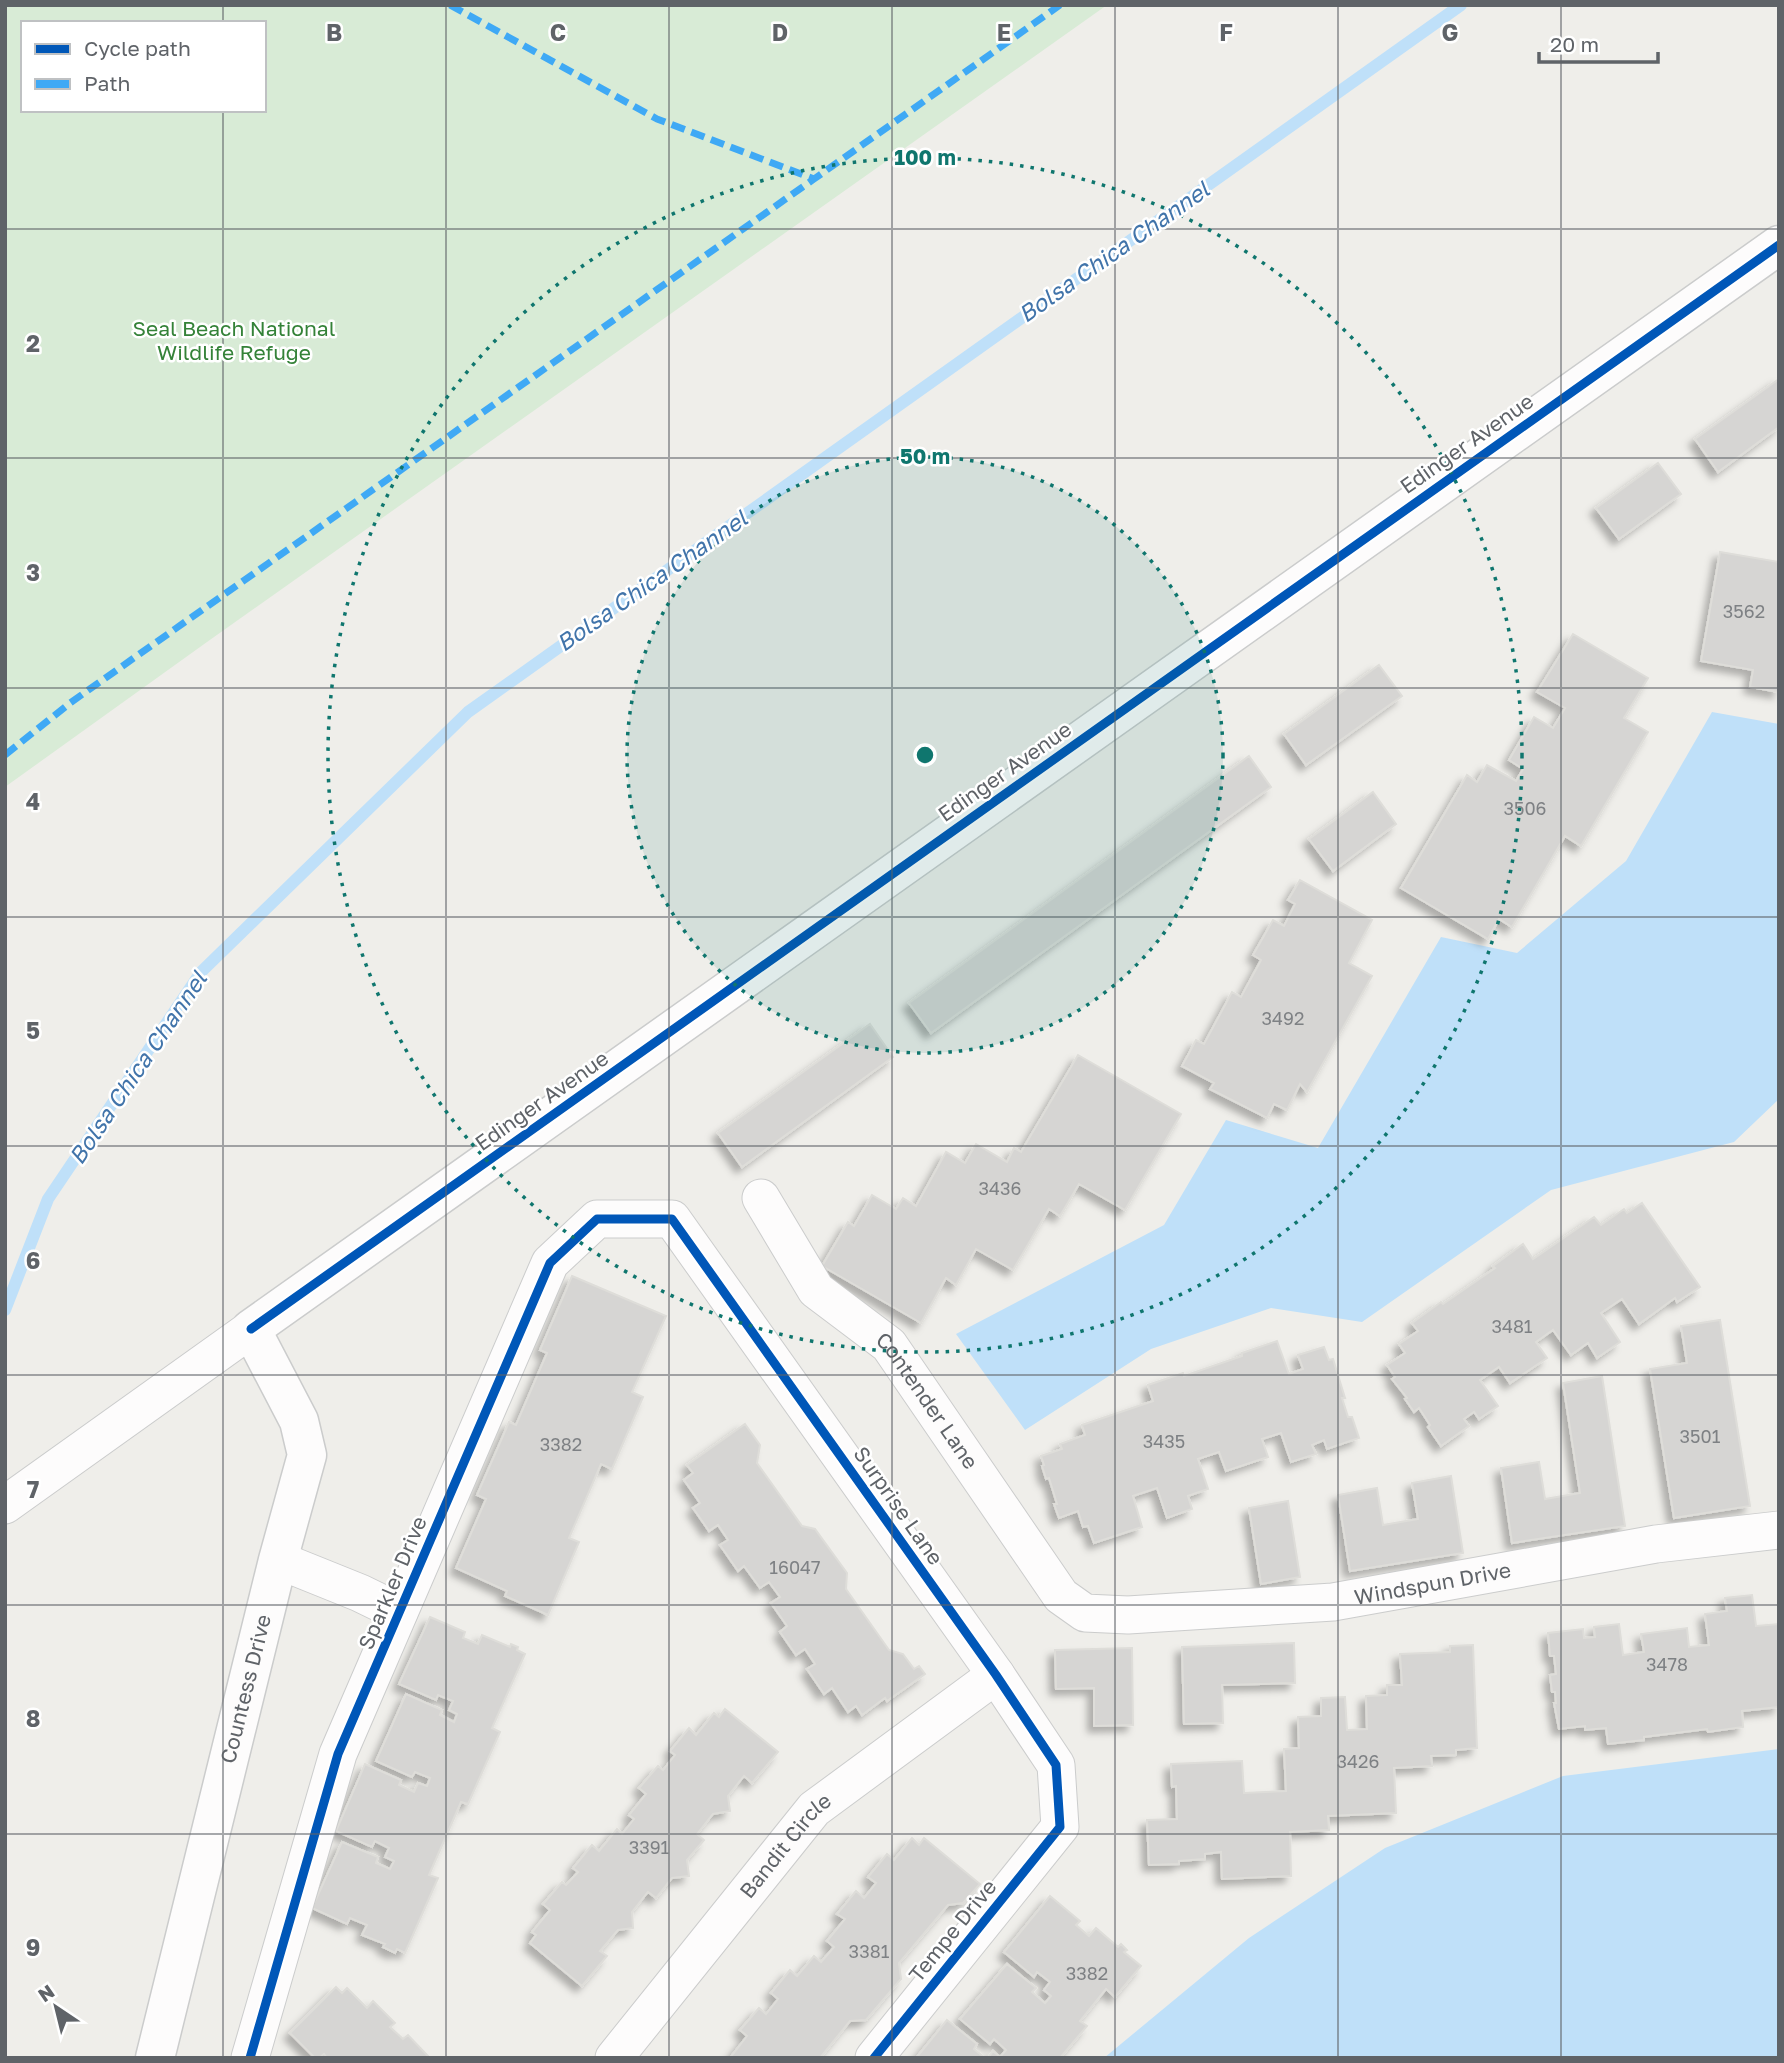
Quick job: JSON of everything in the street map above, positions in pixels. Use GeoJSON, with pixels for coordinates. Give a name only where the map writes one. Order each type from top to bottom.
{"type":"FeatureCollection","features":[{"type":"Feature","properties":{"kind":"street","name":"Edinger Avenue"},"geometry":{"type":"LineString","coordinates":[[5,1505],[1779,244]]}},
{"type":"Feature","properties":{"kind":"street","name":"Contender Lane"},"geometry":{"type":"LineString","coordinates":[[761,1198],[816,1290],[889,1345],[1061,1596],[1085,1613]]}},
{"type":"Feature","properties":{"kind":"street","name":"Sparkler Drive"},"geometry":{"type":"LineString","coordinates":[[261,2050],[338,1754],[550,1263],[597,1219],[672,1219]]}},
{"type":"Feature","properties":{"kind":"street","name":"Surprise Lane"},"geometry":{"type":"LineString","coordinates":[[672,1219],[996,1675],[1056,1765],[1060,1827]]}},
{"type":"Feature","properties":{"kind":"street","name":"Countess Drive"},"geometry":{"type":"LineString","coordinates":[[155,2058],[278,1560],[307,1455],[299,1421],[251,1329]]}},
{"type":"Feature","properties":{"kind":"street","name":"Windspun Drive"},"geometry":{"type":"LineString","coordinates":[[1085,1613],[1128,1615],[1333,1602],[1656,1545],[1779,1530]]}},
{"type":"Feature","properties":{"kind":"street"},"geometry":{"type":"LineString","coordinates":[[278,1560],[399,1612]]}},
{"type":"Feature","properties":{"kind":"street","name":"Bandit Circle"},"geometry":{"type":"LineString","coordinates":[[614,2058],[814,1809],[996,1675]]}},
{"type":"Feature","properties":{"kind":"street","name":"Tempe Drive"},"geometry":{"type":"LineString","coordinates":[[874,2058],[1060,1827]]}},
{"type":"Feature","properties":{"kind":"green space","name":"Seal Beach National Wildlife Refuge"},"geometry":{"type":"Polygon","coordinates":[[[5,5],[1107,5],[5,787],[5,5]]]}},
{"type":"Feature","properties":{"kind":"water"},"geometry":{"type":"Polygon","coordinates":[[[1712,712],[1779,724],[1779,1099],[1734,1142],[1551,1190],[1362,1322],[1271,1308],[1151,1349],[1025,1430],[956,1334],[1164,1225],[1226,1120],[1318,1148],[1441,937],[1517,953],[1626,861],[1712,712]]]}},
{"type":"Feature","properties":{"kind":"water"},"geometry":{"type":"Polygon","coordinates":[[[1779,1749],[1779,2058],[1104,2058],[1249,1938],[1385,1848],[1563,1776],[1779,1749]]]}},
{"type":"Feature","properties":{"kind":"building"},"geometry":{"type":"Polygon","coordinates":[[[1779,379],[1779,427],[1718,472],[1695,439],[1779,379]]]}},
{"type":"Feature","properties":{"kind":"building"},"geometry":{"type":"Polygon","coordinates":[[[1658,463],[1681,494],[1619,539],[1596,508],[1658,463]]]}},
{"type":"Feature","properties":{"kind":"building"},"geometry":{"type":"Polygon","coordinates":[[[1720,552],[1779,562],[1779,692],[1750,687],[1753,670],[1701,661],[1720,552]]]}},
{"type":"Feature","properties":{"kind":"building"},"geometry":{"type":"Polygon","coordinates":[[[1573,634],[1648,678],[1624,718],[1648,732],[1581,846],[1565,836],[1512,927],[1499,919],[1488,939],[1401,888],[1467,775],[1477,782],[1487,765],[1516,781],[1523,769],[1509,760],[1534,717],[1553,728],[1565,708],[1537,692],[1573,634]]]}},
{"type":"Feature","properties":{"kind":"building"},"geometry":{"type":"Polygon","coordinates":[[[1379,665],[1402,696],[1306,765],[1284,734],[1379,665]]]}},
{"type":"Feature","properties":{"kind":"building"},"geometry":{"type":"Polygon","coordinates":[[[1249,756],[1271,787],[931,1033],[909,1003],[1249,756]]]}},
{"type":"Feature","properties":{"kind":"building"},"geometry":{"type":"Polygon","coordinates":[[[1373,792],[1396,824],[1333,871],[1309,839],[1373,792]]]}},
{"type":"Feature","properties":{"kind":"building"},"geometry":{"type":"Polygon","coordinates":[[[1300,880],[1372,920],[1349,963],[1372,976],[1307,1092],[1300,1084],[1287,1110],[1274,1104],[1267,1118],[1210,1089],[1214,1083],[1182,1066],[1196,1040],[1204,1044],[1232,992],[1241,997],[1261,960],[1253,955],[1273,920],[1284,926],[1295,904],[1288,900],[1300,880]]]}},
{"type":"Feature","properties":{"kind":"building"},"geometry":{"type":"Polygon","coordinates":[[[870,1024],[893,1057],[742,1167],[718,1133],[870,1024]]]}},
{"type":"Feature","properties":{"kind":"building"},"geometry":{"type":"Polygon","coordinates":[[[1078,1055],[1181,1114],[1125,1210],[1079,1184],[1060,1216],[1049,1209],[1013,1270],[976,1249],[956,1285],[946,1278],[921,1323],[822,1266],[848,1222],[854,1226],[872,1195],[896,1209],[903,1198],[916,1206],[946,1152],[965,1163],[976,1144],[1007,1162],[1014,1148],[1021,1152],[1078,1055]]]}},
{"type":"Feature","properties":{"kind":"building"},"geometry":{"type":"Polygon","coordinates":[[[1642,1203],[1700,1287],[1677,1302],[1675,1298],[1639,1324],[1622,1299],[1601,1313],[1620,1342],[1597,1358],[1588,1343],[1571,1355],[1553,1330],[1536,1342],[1547,1358],[1510,1383],[1499,1367],[1480,1380],[1498,1406],[1479,1419],[1474,1412],[1464,1419],[1469,1426],[1441,1446],[1419,1408],[1414,1412],[1405,1399],[1407,1398],[1392,1379],[1395,1377],[1387,1365],[1405,1353],[1399,1344],[1418,1331],[1412,1323],[1495,1268],[1493,1266],[1523,1244],[1533,1259],[1594,1217],[1601,1225],[1624,1209],[1627,1213],[1642,1203]]]}},
{"type":"Feature","properties":{"kind":"building"},"geometry":{"type":"Polygon","coordinates":[[[572,1276],[666,1316],[632,1392],[643,1397],[612,1469],[601,1464],[569,1538],[579,1542],[548,1615],[505,1596],[507,1591],[456,1568],[486,1499],[477,1495],[509,1422],[516,1425],[547,1353],[540,1350],[572,1276]]]}},
{"type":"Feature","properties":{"kind":"building"},"geometry":{"type":"Polygon","coordinates":[[[1720,1320],[1750,1506],[1674,1518],[1650,1369],[1687,1363],[1681,1326],[1720,1320]]]}},
{"type":"Feature","properties":{"kind":"building"},"geometry":{"type":"Polygon","coordinates":[[[1277,1341],[1289,1374],[1303,1369],[1298,1355],[1324,1347],[1329,1360],[1333,1359],[1348,1417],[1352,1417],[1359,1438],[1327,1449],[1324,1440],[1312,1445],[1316,1454],[1291,1462],[1281,1433],[1262,1439],[1268,1457],[1226,1471],[1219,1452],[1198,1459],[1208,1489],[1188,1496],[1192,1509],[1167,1518],[1157,1488],[1133,1496],[1142,1527],[1094,1543],[1088,1526],[1083,1527],[1078,1511],[1059,1518],[1041,1456],[1062,1449],[1060,1444],[1085,1435],[1082,1425],[1153,1401],[1148,1385],[1183,1373],[1184,1376],[1277,1341]]]}},
{"type":"Feature","properties":{"kind":"building"},"geometry":{"type":"Polygon","coordinates":[[[1602,1376],[1625,1526],[1512,1543],[1501,1468],[1539,1462],[1545,1499],[1580,1493],[1563,1383],[1602,1376]]]}},
{"type":"Feature","properties":{"kind":"building"},"geometry":{"type":"Polygon","coordinates":[[[745,1424],[760,1445],[757,1463],[802,1526],[815,1529],[847,1573],[846,1589],[889,1650],[903,1654],[914,1669],[919,1666],[925,1674],[862,1715],[856,1706],[848,1712],[832,1688],[824,1694],[807,1669],[815,1664],[805,1649],[796,1655],[780,1632],[787,1626],[771,1603],[780,1597],[769,1582],[760,1588],[744,1566],[738,1571],[720,1545],[728,1540],[718,1525],[709,1531],[693,1508],[700,1503],[684,1480],[693,1473],[687,1465],[745,1424]]]}},
{"type":"Feature","properties":{"kind":"building"},"geometry":{"type":"Polygon","coordinates":[[[1451,1476],[1463,1553],[1350,1571],[1338,1495],[1377,1488],[1383,1525],[1418,1519],[1412,1483],[1451,1476]]]}},
{"type":"Feature","properties":{"kind":"building"},"geometry":{"type":"Polygon","coordinates":[[[1288,1501],[1300,1577],[1261,1584],[1249,1508],[1288,1501]]]}},
{"type":"Feature","properties":{"kind":"building"},"geometry":{"type":"Polygon","coordinates":[[[1752,1595],[1756,1626],[1779,1624],[1779,1707],[1742,1711],[1743,1727],[1708,1732],[1707,1729],[1608,1744],[1606,1728],[1585,1730],[1585,1726],[1559,1729],[1554,1703],[1555,1692],[1552,1692],[1550,1675],[1556,1674],[1554,1656],[1550,1656],[1548,1633],[1583,1629],[1584,1638],[1595,1637],[1594,1627],[1619,1624],[1623,1655],[1644,1652],[1641,1634],[1687,1628],[1689,1647],[1709,1645],[1705,1614],[1727,1611],[1725,1598],[1752,1595]]]}},
{"type":"Feature","properties":{"kind":"building"},"geometry":{"type":"Polygon","coordinates":[[[430,1617],[465,1632],[463,1638],[478,1644],[482,1635],[510,1647],[511,1644],[518,1647],[517,1650],[525,1654],[492,1728],[500,1732],[468,1804],[461,1802],[429,1875],[438,1878],[405,1953],[397,1949],[395,1953],[383,1947],[385,1944],[362,1935],[367,1925],[350,1918],[347,1924],[312,1908],[342,1842],[378,1857],[376,1863],[390,1869],[394,1861],[385,1857],[389,1848],[375,1841],[372,1847],[336,1831],[365,1764],[401,1780],[399,1785],[414,1792],[418,1783],[427,1786],[430,1778],[415,1772],[412,1777],[376,1761],[406,1694],[442,1710],[440,1715],[454,1722],[457,1714],[449,1710],[453,1701],[438,1695],[436,1700],[399,1684],[430,1617]]]}},
{"type":"Feature","properties":{"kind":"building"},"geometry":{"type":"Polygon","coordinates":[[[1294,1643],[1295,1683],[1222,1685],[1223,1723],[1184,1724],[1182,1647],[1294,1643]]]}},
{"type":"Feature","properties":{"kind":"building"},"geometry":{"type":"Polygon","coordinates":[[[1473,1645],[1477,1748],[1456,1750],[1456,1755],[1431,1756],[1432,1766],[1394,1768],[1396,1813],[1328,1816],[1329,1830],[1290,1832],[1291,1876],[1222,1879],[1221,1852],[1205,1854],[1205,1859],[1179,1861],[1179,1864],[1149,1865],[1147,1820],[1177,1819],[1176,1786],[1172,1787],[1171,1764],[1242,1761],[1244,1793],[1286,1791],[1284,1749],[1299,1748],[1298,1717],[1321,1716],[1321,1698],[1345,1697],[1347,1730],[1367,1729],[1366,1696],[1387,1695],[1387,1685],[1402,1685],[1400,1654],[1450,1652],[1450,1646],[1473,1645]]]}},
{"type":"Feature","properties":{"kind":"building"},"geometry":{"type":"Polygon","coordinates":[[[1132,1648],[1133,1725],[1094,1726],[1094,1688],[1056,1689],[1055,1650],[1132,1648]]]}},
{"type":"Feature","properties":{"kind":"building"},"geometry":{"type":"Polygon","coordinates":[[[725,1709],[778,1752],[752,1783],[744,1776],[728,1796],[730,1811],[713,1814],[697,1834],[704,1840],[687,1860],[689,1876],[672,1878],[656,1898],[648,1892],[632,1912],[633,1928],[618,1930],[600,1951],[607,1956],[582,1986],[530,1943],[536,1935],[532,1932],[550,1910],[543,1904],[562,1882],[566,1885],[578,1872],[573,1868],[592,1845],[599,1851],[617,1829],[622,1834],[634,1819],[629,1815],[646,1794],[639,1788],[658,1766],[663,1770],[675,1755],[670,1751],[689,1728],[696,1735],[714,1713],[719,1717],[725,1709]]]}},
{"type":"Feature","properties":{"kind":"building"},"geometry":{"type":"Polygon","coordinates":[[[912,1838],[919,1845],[924,1838],[980,1884],[963,1903],[948,1905],[899,1963],[901,1979],[866,2020],[850,2021],[820,2058],[730,2058],[747,2036],[740,2030],[759,2008],[766,2014],[778,1999],[771,1993],[790,1970],[797,1976],[814,1956],[821,1962],[834,1947],[827,1941],[845,1919],[837,1914],[856,1891],[864,1898],[876,1883],[868,1877],[887,1854],[894,1860],[912,1838]]]}},
{"type":"Feature","properties":{"kind":"building"},"geometry":{"type":"Polygon","coordinates":[[[1050,1896],[1080,1921],[1076,1925],[1089,1936],[1096,1928],[1118,1947],[1121,1944],[1127,1950],[1124,1952],[1141,1966],[1115,1997],[1106,1989],[1080,2021],[1087,2026],[1060,2058],[988,2058],[993,2051],[1000,2057],[1006,2050],[994,2039],[990,2044],[960,2019],[1007,1964],[1036,1988],[1032,1992],[1045,2003],[1051,1996],[1044,1990],[1050,1982],[1037,1972],[1034,1977],[1004,1952],[1050,1896]]]}},
{"type":"Feature","properties":{"kind":"building"},"geometry":{"type":"Polygon","coordinates":[[[336,1987],[342,1993],[347,1988],[367,2008],[373,2001],[395,2023],[390,2027],[403,2039],[408,2035],[428,2056],[327,2058],[324,2054],[315,2058],[290,2033],[336,1987]]]}},
{"type":"Feature","properties":{"kind":"building"},"geometry":{"type":"Polygon","coordinates":[[[947,2020],[977,2044],[974,2049],[985,2058],[916,2058],[947,2020]]]}},
{"type":"Feature","properties":{"kind":"waterway","name":"Bolsa Chica Channel"},"geometry":{"type":"LineString","coordinates":[[5,1310],[48,1199],[201,972],[468,712],[1461,5]]}},
{"type":"Feature","properties":{"kind":"marked path"},"geometry":{"type":"LineString","coordinates":[[450,5],[657,119],[814,179],[1060,5]]}},
{"type":"Feature","properties":{"kind":"marked path"},"geometry":{"type":"LineString","coordinates":[[5,755],[70,703],[814,179]]}},
{"type":"Feature","properties":{"kind":"cycle path"},"geometry":{"type":"LineString","coordinates":[[251,1329],[1779,245]]}},
{"type":"Feature","properties":{"kind":"cycle path"},"geometry":{"type":"LineString","coordinates":[[250,2058],[338,1754],[550,1263],[597,1219],[672,1219],[996,1675],[1056,1765],[1060,1827],[874,2058]]}}]}
